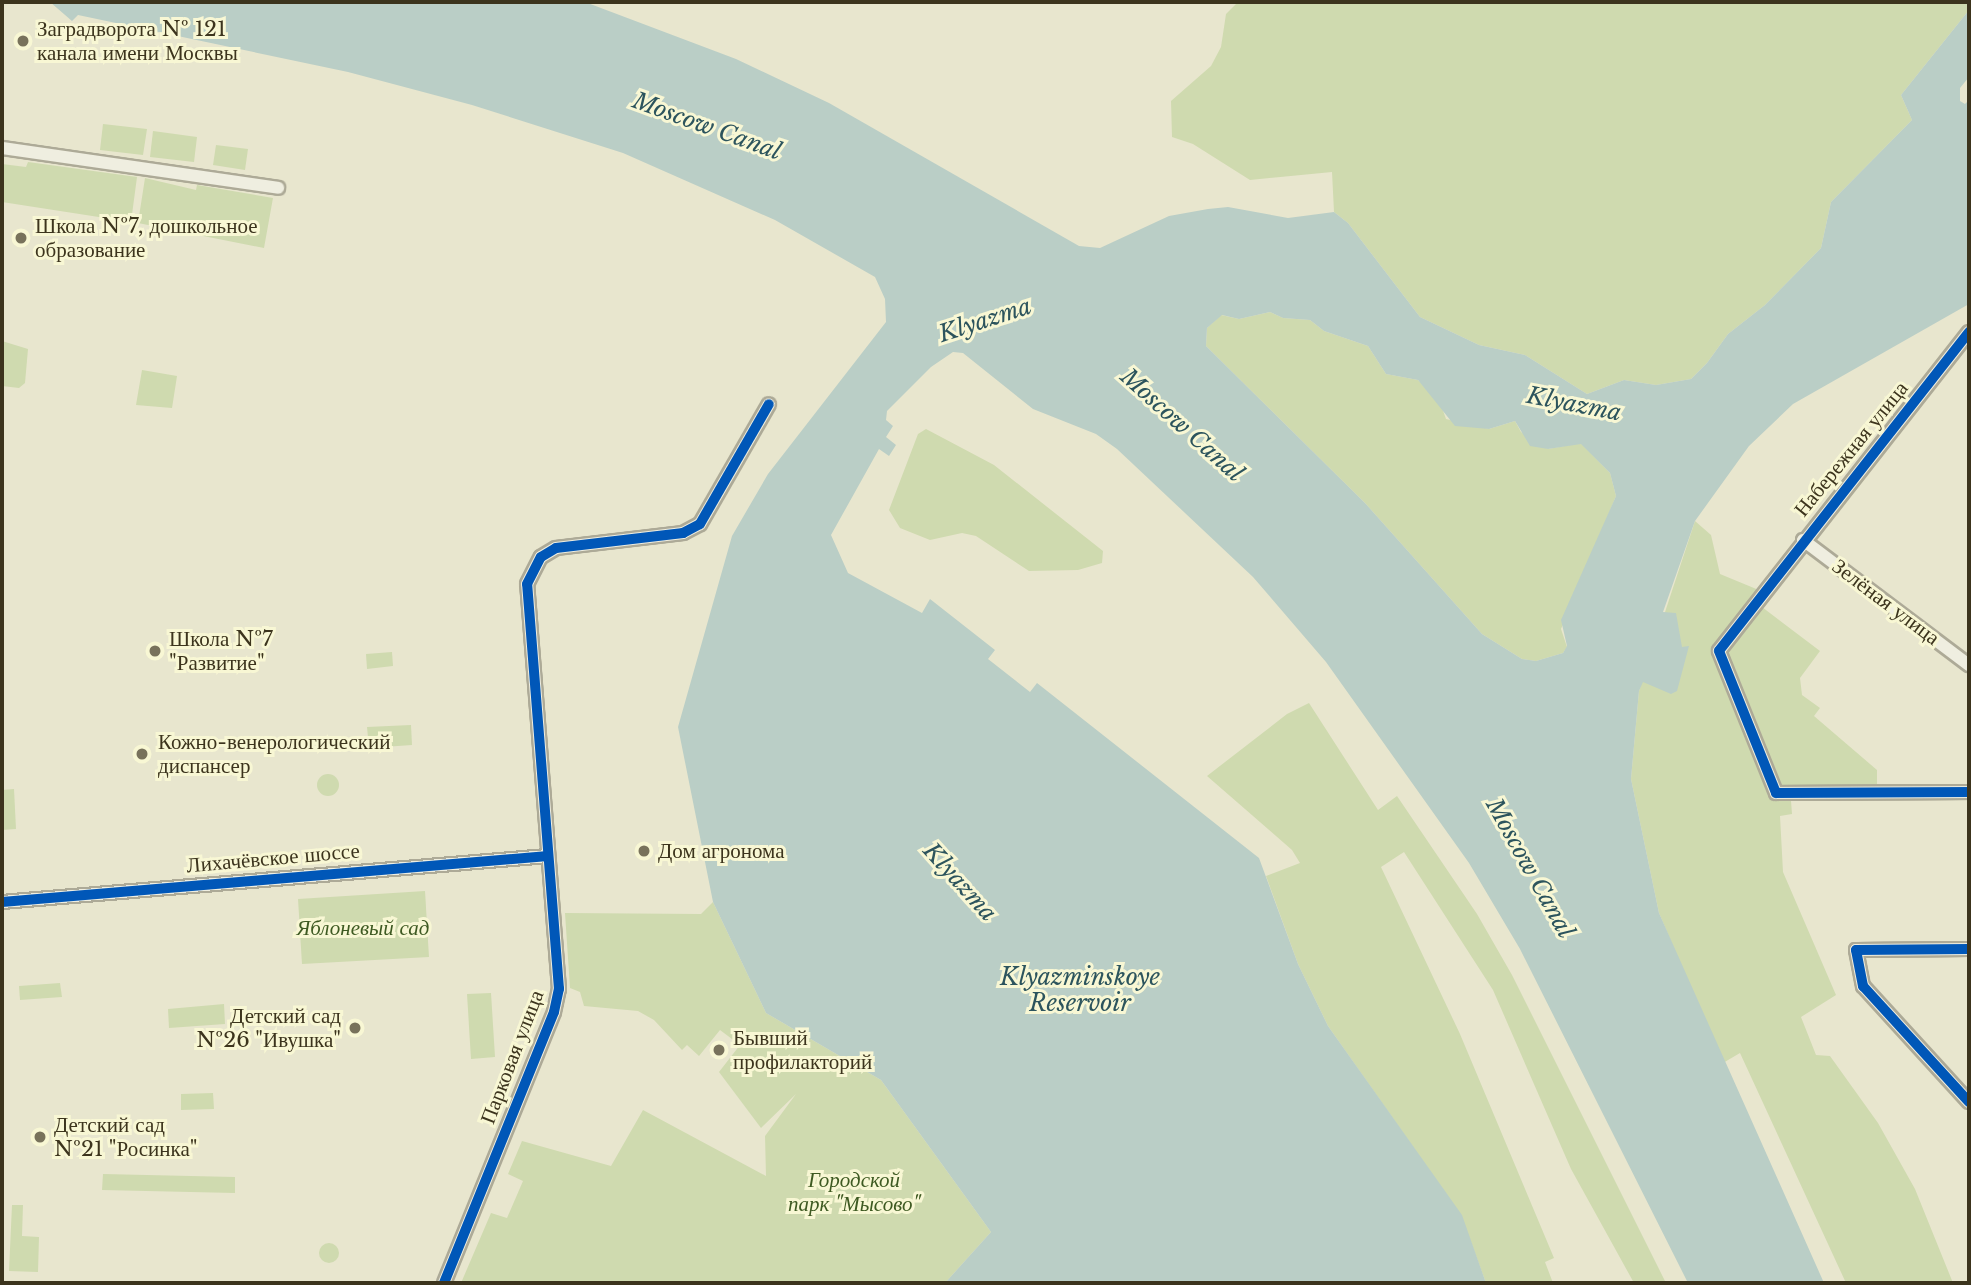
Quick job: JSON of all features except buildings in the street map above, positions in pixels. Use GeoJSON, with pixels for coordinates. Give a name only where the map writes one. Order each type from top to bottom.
{"type":"FeatureCollection","features":[{"type":"Feature","properties":{"kind":"street"},"geometry":{"type":"LineString","coordinates":[[2,148],[278,188]]}},
{"type":"Feature","properties":{"kind":"street","name":"Набережная улица"},"geometry":{"type":"LineString","coordinates":[[1969,332],[1803,540],[1766,593],[1719,651],[1776,793],[1969,792]]}},
{"type":"Feature","properties":{"kind":"street","name":"Парковая улица"},"geometry":{"type":"LineString","coordinates":[[444,1283],[558,1001],[527,584],[541,557],[556,548],[682,533],[700,524],[769,404]]}},
{"type":"Feature","properties":{"kind":"street","name":"Зелёная улица"},"geometry":{"type":"LineString","coordinates":[[1803,540],[1969,665]]}},
{"type":"Feature","properties":{"kind":"street","name":"Лихачёвское шоссе"},"geometry":{"type":"LineString","coordinates":[[2,902],[548,856]]}},
{"type":"Feature","properties":{"kind":"street"},"geometry":{"type":"LineString","coordinates":[[1969,949],[1856,950],[1863,986],[1969,1102]]}},
{"type":"Feature","properties":{"kind":"green space"},"geometry":{"type":"Polygon","coordinates":[[[1238,2],[1969,2],[1969,10],[1901,95],[1912,120],[1831,202],[1821,248],[1765,305],[1728,334],[1707,363],[1691,379],[1656,385],[1624,380],[1587,394],[1525,355],[1479,345],[1420,317],[1348,223],[1334,212],[1332,172],[1250,180],[1193,144],[1172,137],[1171,101],[1211,66],[1221,47],[1226,14],[1238,2]]]}},
{"type":"Feature","properties":{"kind":"green space"},"geometry":{"type":"Polygon","coordinates":[[[103,124],[147,129],[143,155],[100,150],[103,124]]]}},
{"type":"Feature","properties":{"kind":"green space"},"geometry":{"type":"Polygon","coordinates":[[[153,131],[197,137],[194,162],[150,157],[153,131]]]}},
{"type":"Feature","properties":{"kind":"green space"},"geometry":{"type":"Polygon","coordinates":[[[216,145],[248,149],[245,170],[213,165],[216,145]]]}},
{"type":"Feature","properties":{"kind":"green space"},"geometry":{"type":"Polygon","coordinates":[[[28,162],[137,177],[131,222],[2,202],[2,164],[26,167],[28,162]]]}},
{"type":"Feature","properties":{"kind":"green space"},"geometry":{"type":"Polygon","coordinates":[[[145,178],[196,190],[197,185],[273,198],[264,248],[138,223],[145,178]]]}},
{"type":"Feature","properties":{"kind":"green space"},"geometry":{"type":"Polygon","coordinates":[[[1270,312],[1283,318],[1310,320],[1324,331],[1368,346],[1386,374],[1418,380],[1441,405],[1446,419],[1489,429],[1515,421],[1521,432],[1548,449],[1581,443],[1610,473],[1616,496],[1561,629],[1567,647],[1563,653],[1536,661],[1522,659],[1482,634],[1365,503],[1206,346],[1207,328],[1221,315],[1239,319],[1270,312]]]}},
{"type":"Feature","properties":{"kind":"green space"},"geometry":{"type":"Polygon","coordinates":[[[2,341],[28,349],[25,383],[19,388],[2,386],[2,341]]]}},
{"type":"Feature","properties":{"kind":"green space"},"geometry":{"type":"Polygon","coordinates":[[[142,370],[177,376],[172,408],[136,405],[142,370]]]}},
{"type":"Feature","properties":{"kind":"green space"},"geometry":{"type":"Polygon","coordinates":[[[926,429],[994,465],[1103,551],[1102,563],[1078,570],[1029,571],[976,536],[962,533],[930,540],[900,528],[889,510],[918,434],[926,429]]]}},
{"type":"Feature","properties":{"kind":"green space"},"geometry":{"type":"Polygon","coordinates":[[[1695,521],[1711,535],[1720,574],[1766,593],[1762,607],[1820,651],[1800,678],[1802,695],[1820,708],[1814,716],[1877,770],[1877,799],[1791,801],[1792,814],[1780,816],[1783,872],[1836,995],[1801,1017],[1816,1055],[1830,1056],[1878,1123],[1915,1189],[1953,1283],[1846,1283],[1740,1053],[1723,1063],[1659,913],[1631,779],[1639,691],[1695,521]]]}},
{"type":"Feature","properties":{"kind":"green space"},"geometry":{"type":"Polygon","coordinates":[[[392,652],[393,666],[367,669],[366,654],[392,652]]]}},
{"type":"Feature","properties":{"kind":"green space"},"geometry":{"type":"Polygon","coordinates":[[[1309,703],[1378,810],[1397,796],[1477,914],[1512,975],[1666,1283],[1634,1283],[1571,1169],[1493,990],[1404,852],[1381,867],[1460,1034],[1554,1258],[1545,1262],[1553,1283],[1486,1283],[1461,1215],[1328,1026],[1298,964],[1266,876],[1300,863],[1292,850],[1207,776],[1287,714],[1309,703]]]}},
{"type":"Feature","properties":{"kind":"green space"},"geometry":{"type":"Polygon","coordinates":[[[411,725],[412,745],[369,748],[367,727],[411,725]]]}},
{"type":"Feature","properties":{"kind":"green space"},"geometry":{"type":"Polygon","coordinates":[[[328,774],[336,777],[339,785],[336,793],[328,796],[320,793],[317,785],[320,777],[328,774]]]}},
{"type":"Feature","properties":{"kind":"green space"},"geometry":{"type":"Polygon","coordinates":[[[14,789],[16,829],[2,830],[2,790],[14,789]]]}},
{"type":"Feature","properties":{"kind":"green space","name":"Яблоневый сад"},"geometry":{"type":"Polygon","coordinates":[[[425,891],[429,957],[302,964],[298,899],[425,891]]]}},
{"type":"Feature","properties":{"kind":"green space","name":"Городской парк \"Мысово\""},"geometry":{"type":"Polygon","coordinates":[[[713,902],[766,1013],[881,1080],[991,1232],[945,1283],[461,1283],[491,1213],[507,1218],[523,1181],[508,1174],[522,1141],[611,1166],[643,1110],[766,1176],[765,1136],[796,1094],[761,1128],[719,1072],[740,1045],[720,1030],[699,1056],[687,1045],[682,1050],[654,1020],[638,1011],[584,1006],[580,992],[570,988],[565,913],[701,914],[713,902]]]}},
{"type":"Feature","properties":{"kind":"green space"},"geometry":{"type":"Polygon","coordinates":[[[60,983],[62,997],[20,1000],[19,986],[60,983]]]}},
{"type":"Feature","properties":{"kind":"green space"},"geometry":{"type":"Polygon","coordinates":[[[491,993],[495,1057],[471,1059],[467,994],[491,993]]]}},
{"type":"Feature","properties":{"kind":"green space"},"geometry":{"type":"Polygon","coordinates":[[[224,1004],[225,1024],[169,1028],[168,1009],[224,1004]]]}},
{"type":"Feature","properties":{"kind":"green space"},"geometry":{"type":"Polygon","coordinates":[[[213,1093],[214,1109],[181,1110],[181,1094],[213,1093]]]}},
{"type":"Feature","properties":{"kind":"green space"},"geometry":{"type":"Polygon","coordinates":[[[103,1174],[235,1177],[235,1193],[102,1190],[103,1174]]]}},
{"type":"Feature","properties":{"kind":"green space"},"geometry":{"type":"Polygon","coordinates":[[[12,1205],[23,1205],[22,1236],[39,1237],[38,1272],[9,1271],[12,1205]]]}},
{"type":"Feature","properties":{"kind":"green space"},"geometry":{"type":"Polygon","coordinates":[[[329,1243],[336,1246],[339,1253],[336,1260],[329,1263],[322,1260],[319,1253],[322,1246],[329,1243]]]}},
{"type":"Feature","properties":{"kind":"water"},"geometry":{"type":"Polygon","coordinates":[[[50,2],[585,2],[736,59],[829,103],[1079,246],[1100,248],[1169,216],[1208,209],[1228,207],[1288,218],[1334,212],[1348,223],[1420,317],[1479,345],[1525,355],[1587,394],[1624,380],[1656,385],[1691,379],[1707,363],[1728,334],[1765,305],[1821,248],[1831,202],[1912,120],[1901,95],[1969,10],[1969,77],[1960,88],[1960,101],[1965,104],[1969,100],[1969,304],[1793,404],[1749,446],[1695,521],[1663,612],[1676,613],[1682,647],[1689,646],[1677,691],[1671,694],[1643,682],[1639,691],[1631,779],[1659,913],[1824,1283],[1688,1283],[1520,949],[1469,863],[1326,662],[1253,577],[1117,449],[1096,434],[1033,409],[963,353],[953,352],[931,367],[887,411],[886,420],[893,426],[886,437],[896,445],[889,456],[879,449],[831,535],[848,573],[922,613],[930,599],[995,650],[988,659],[1030,692],[1037,683],[1259,858],[1298,964],[1328,1026],[1462,1215],[1486,1283],[945,1283],[991,1232],[881,1080],[766,1013],[713,902],[678,727],[732,536],[768,474],[886,322],[885,299],[875,277],[775,220],[623,153],[472,105],[348,72],[78,15],[72,21],[50,2]],[[1270,312],[1239,319],[1222,315],[1207,328],[1206,346],[1365,503],[1482,634],[1522,659],[1536,661],[1563,653],[1567,646],[1561,620],[1616,496],[1610,473],[1581,444],[1548,449],[1530,446],[1515,421],[1489,429],[1455,426],[1418,380],[1386,374],[1368,346],[1324,331],[1310,320],[1283,318],[1270,312]]]}},
{"type":"Feature","properties":{"kind":"cycle path"},"geometry":{"type":"LineString","coordinates":[[1969,332],[1719,651],[1776,793],[1969,792]]}},
{"type":"Feature","properties":{"kind":"cycle path"},"geometry":{"type":"LineString","coordinates":[[444,1283],[554,1012],[559,989],[527,584],[541,557],[556,548],[683,533],[700,524],[769,404]]}},
{"type":"Feature","properties":{"kind":"cycle path"},"geometry":{"type":"LineString","coordinates":[[2,902],[548,856]]}},
{"type":"Feature","properties":{"kind":"cycle path"},"geometry":{"type":"LineString","coordinates":[[1969,949],[1856,950],[1863,986],[1969,1102]]}},
{"type":"Feature","properties":{"kind":"place","name":"Заградворота № 121 канала имени Москвы"},"geometry":{"type":"Point","coordinates":[23,41]}},
{"type":"Feature","properties":{"kind":"place","name":"Школа №7, дошкольное образование"},"geometry":{"type":"Point","coordinates":[21,238]}},
{"type":"Feature","properties":{"kind":"place","name":"Школа №7 \"Развитие\""},"geometry":{"type":"Point","coordinates":[155,651]}},
{"type":"Feature","properties":{"kind":"place","name":"Кожно-венерологический диспансер"},"geometry":{"type":"Point","coordinates":[142,754]}},
{"type":"Feature","properties":{"kind":"place","name":"Дом агронома"},"geometry":{"type":"Point","coordinates":[644,851]}},
{"type":"Feature","properties":{"kind":"place","name":"Детский сад №26 \"Ивушка\""},"geometry":{"type":"Point","coordinates":[355,1028]}},
{"type":"Feature","properties":{"kind":"place","name":"Бывший профилакторий"},"geometry":{"type":"Point","coordinates":[719,1050]}},
{"type":"Feature","properties":{"kind":"place","name":"Детский сад №21 \"Росинка\""},"geometry":{"type":"Point","coordinates":[40,1137]}},
{"type":"Feature","properties":{"kind":"water label","name":"Moscow Canal"},"geometry":{"type":"Point","coordinates":[707,126]}},
{"type":"Feature","properties":{"kind":"water label","name":"Klyazma"},"geometry":{"type":"Point","coordinates":[985,320]}},
{"type":"Feature","properties":{"kind":"water label","name":"Klyazma"},"geometry":{"type":"Point","coordinates":[1574,404]}},
{"type":"Feature","properties":{"kind":"water label","name":"Moscow Canal"},"geometry":{"type":"Point","coordinates":[1182,425]}},
{"type":"Feature","properties":{"kind":"water label","name":"Moscow Canal"},"geometry":{"type":"Point","coordinates":[1530,868]}},
{"type":"Feature","properties":{"kind":"water label","name":"Klyazma"},"geometry":{"type":"Point","coordinates":[960,882]}},
{"type":"Feature","properties":{"kind":"water label","name":"Klyazminskoye Reservoir"},"geometry":{"type":"Point","coordinates":[1080,990]}}]}
